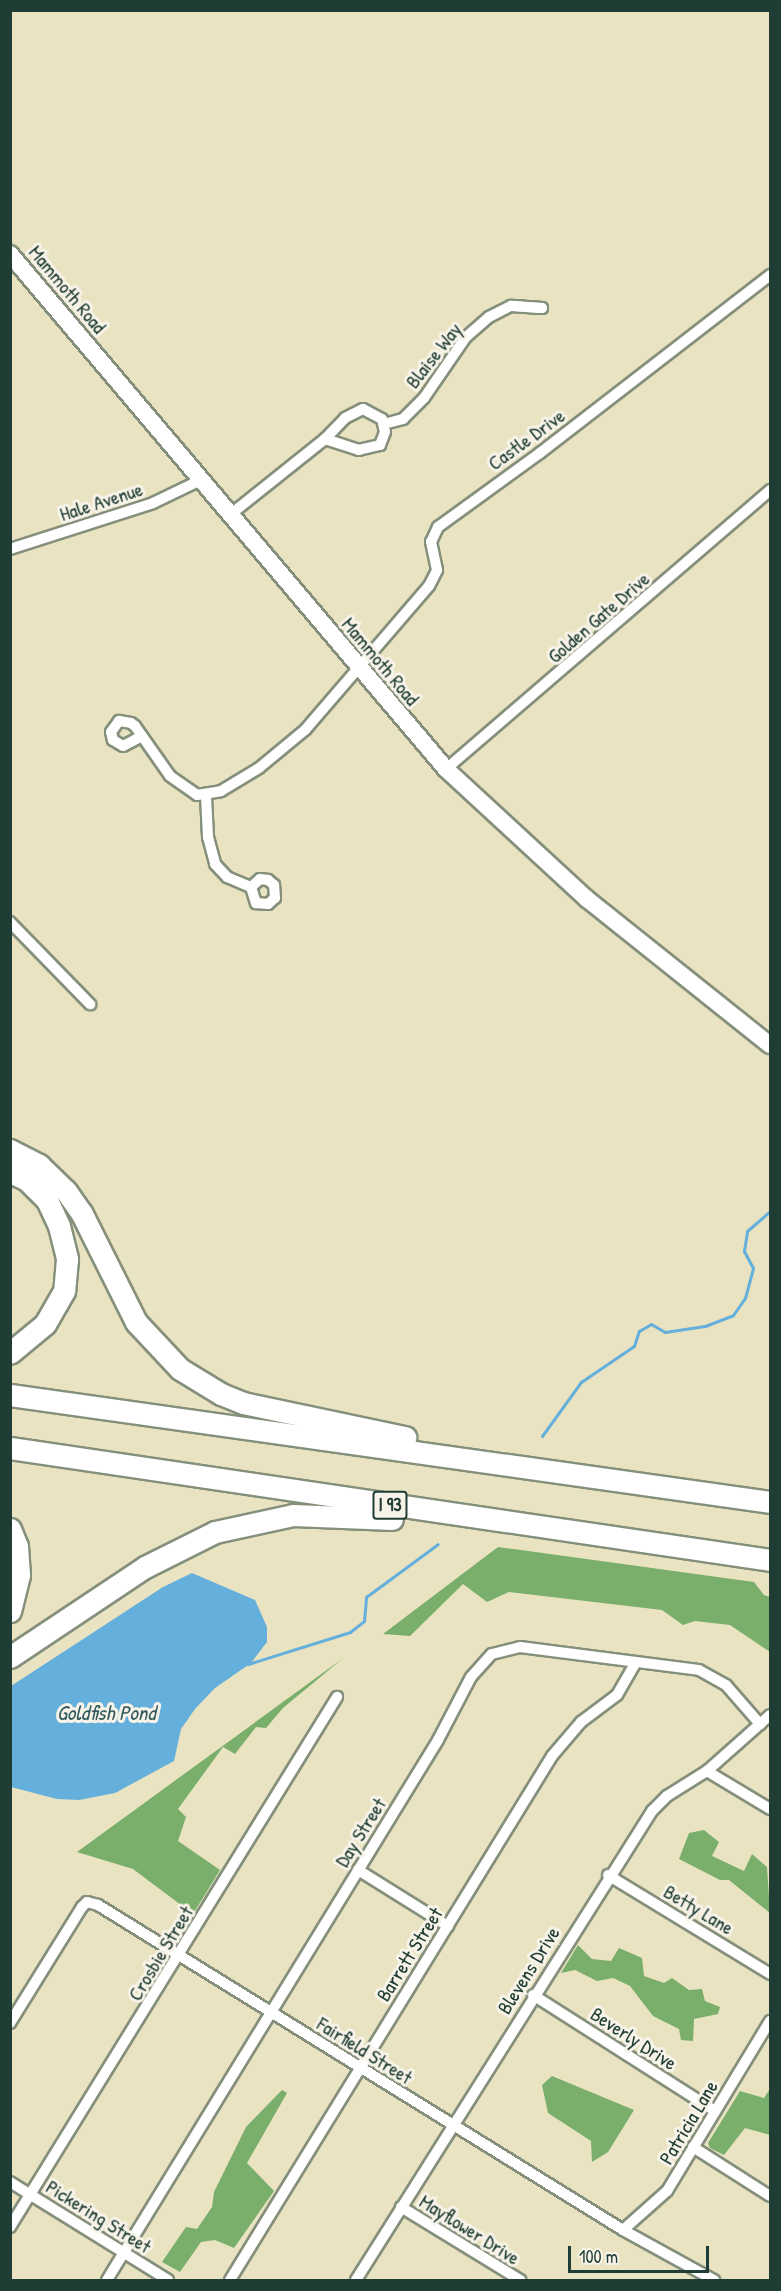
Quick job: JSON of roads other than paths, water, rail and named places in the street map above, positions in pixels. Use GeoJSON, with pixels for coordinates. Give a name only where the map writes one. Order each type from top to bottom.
{"type":"FeatureCollection","features":[{"type":"Feature","properties":{"kind":"highway"},"geometry":{"type":"LineString","coordinates":[[10,1150],[39,1165],[66,1191],[82,1214],[136,1322],[164,1355],[189,1375],[243,1403],[450,1446],[501,1464]]}},
{"type":"Feature","properties":{"kind":"highway"},"geometry":{"type":"LineString","coordinates":[[10,1172],[27,1180],[46,1200],[59,1226],[67,1259],[64,1292],[45,1324],[10,1353]]}},
{"type":"Feature","properties":{"kind":"highway"},"geometry":{"type":"LineString","coordinates":[[10,1395],[771,1502]]}},
{"type":"Feature","properties":{"kind":"highway","name":"I 93"},"geometry":{"type":"LineString","coordinates":[[10,1448],[612,1539],[771,1560]]}},
{"type":"Feature","properties":{"kind":"highway"},"geometry":{"type":"LineString","coordinates":[[10,1657],[168,1553],[215,1532],[266,1518],[318,1514],[366,1516],[523,1536],[612,1539]]}},
{"type":"Feature","properties":{"kind":"highway"},"geometry":{"type":"LineString","coordinates":[[10,1529],[17,1546],[19,1575],[10,1611]]}},
{"type":"Feature","properties":{"kind":"main road","name":"Mammoth Road"},"geometry":{"type":"LineString","coordinates":[[10,254],[231,514],[358,668],[446,769],[587,899],[771,1045]]}},
{"type":"Feature","properties":{"kind":"street","name":"Castle Drive"},"geometry":{"type":"LineString","coordinates":[[206,796],[231,786],[284,749],[323,710],[435,576],[437,564],[431,542],[438,526],[540,453],[771,275]]}},
{"type":"Feature","properties":{"kind":"street","name":"Blaise Way"},"geometry":{"type":"LineString","coordinates":[[384,424],[403,419],[424,398],[466,337],[489,316],[511,306]]}},
{"type":"Feature","properties":{"kind":"street"},"geometry":{"type":"LineString","coordinates":[[231,514],[325,439],[345,418],[363,409],[376,414],[384,424],[383,440],[369,450],[325,439]]}},
{"type":"Feature","properties":{"kind":"street","name":"Hale Avenue"},"geometry":{"type":"LineString","coordinates":[[10,549],[153,503],[201,480]]}},
{"type":"Feature","properties":{"kind":"street","name":"Golden Gate Drive"},"geometry":{"type":"LineString","coordinates":[[446,769],[771,490]]}},
{"type":"Feature","properties":{"kind":"street"},"geometry":{"type":"LineString","coordinates":[[142,736],[181,787],[206,796],[212,857],[227,877],[251,887]]}},
{"type":"Feature","properties":{"kind":"street"},"geometry":{"type":"LineString","coordinates":[[10,922],[90,1004]]}},
{"type":"Feature","properties":{"kind":"street","name":"Day Street"},"geometry":{"type":"LineString","coordinates":[[107,2280],[358,1870],[471,1677],[492,1654],[520,1647],[636,1662],[714,1676],[760,1724]]}},
{"type":"Feature","properties":{"kind":"street","name":"Barrett Street"},"geometry":{"type":"LineString","coordinates":[[230,2280],[552,1756],[581,1722],[617,1695],[636,1662]]}},
{"type":"Feature","properties":{"kind":"street","name":"Crosbie Street"},"geometry":{"type":"LineString","coordinates":[[10,2227],[32,2196],[338,1696]]}},
{"type":"Feature","properties":{"kind":"street","name":"Blevens Drive"},"geometry":{"type":"LineString","coordinates":[[356,2280],[609,1875],[657,1805],[706,1771],[771,1715]]}},
{"type":"Feature","properties":{"kind":"street"},"geometry":{"type":"LineString","coordinates":[[706,1771],[771,1809]]}},
{"type":"Feature","properties":{"kind":"street"},"geometry":{"type":"LineString","coordinates":[[358,1870],[448,1926]]}},
{"type":"Feature","properties":{"kind":"street","name":"Betty Lane"},"geometry":{"type":"LineString","coordinates":[[609,1875],[771,1974]]}},
{"type":"Feature","properties":{"kind":"street","name":"Fairfield Street"},"geometry":{"type":"LineString","coordinates":[[10,2023],[87,1902],[98,1905],[623,2230],[714,2280]]}},
{"type":"Feature","properties":{"kind":"street","name":"Beverly Drive"},"geometry":{"type":"LineString","coordinates":[[533,1995],[715,2111]]}},
{"type":"Feature","properties":{"kind":"street","name":"Patricia Lane"},"geometry":{"type":"LineString","coordinates":[[623,2230],[668,2191],[771,2021]]}},
{"type":"Feature","properties":{"kind":"street"},"geometry":{"type":"LineString","coordinates":[[693,2147],[771,2196]]}},
{"type":"Feature","properties":{"kind":"street","name":"Pickering Street"},"geometry":{"type":"LineString","coordinates":[[10,2182],[168,2280]]}},
{"type":"Feature","properties":{"kind":"street","name":"Mayflower Drive"},"geometry":{"type":"LineString","coordinates":[[401,2207],[520,2280]]}},
{"type":"Feature","properties":{"kind":"water","name":"Goldfish Pond"},"geometry":{"type":"Polygon","coordinates":[[[192,1573],[255,1600],[267,1627],[267,1642],[251,1663],[215,1688],[195,1709],[181,1729],[174,1761],[115,1793],[79,1800],[57,1799],[11,1787],[11,1686],[163,1587],[192,1573]]]}},
{"type":"Feature","properties":{"kind":"waterway"},"geometry":{"type":"LineString","coordinates":[[542,1436],[581,1382],[634,1346],[639,1331],[651,1324],[665,1332],[705,1326],[733,1315],[745,1298],[753,1268],[744,1251],[747,1231],[770,1211]]}},
{"type":"Feature","properties":{"kind":"waterway"},"geometry":{"type":"LineString","coordinates":[[248,1664],[350,1632],[364,1621],[366,1597],[438,1544]]}}]}
